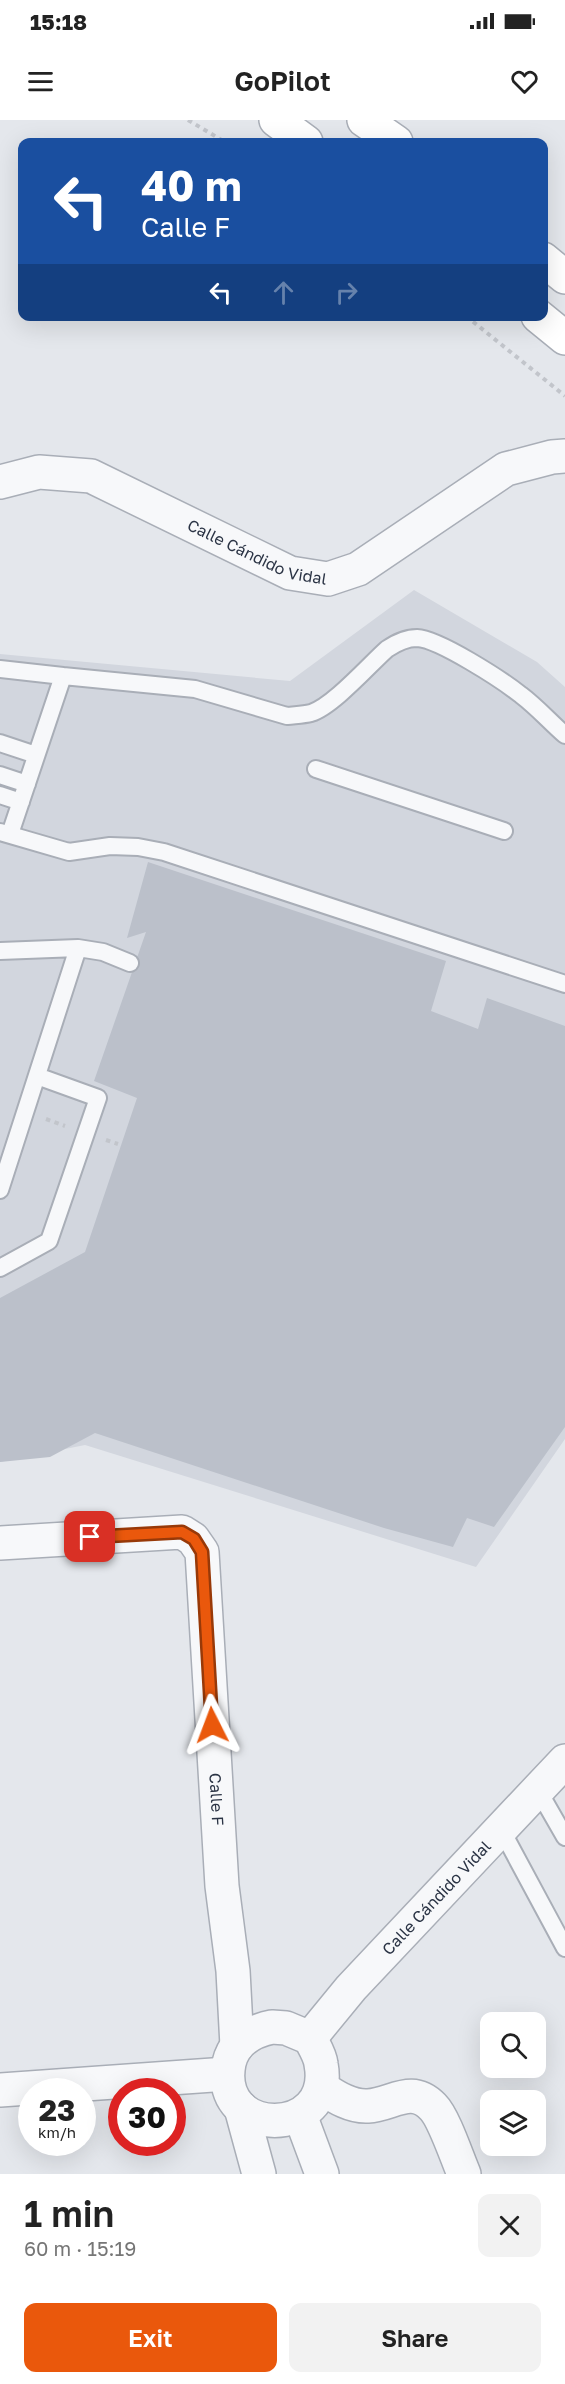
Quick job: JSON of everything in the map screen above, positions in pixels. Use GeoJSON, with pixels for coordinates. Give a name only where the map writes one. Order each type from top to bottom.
{"type":"FeatureCollection","features":[{"type":"Feature","properties":{"kind":"street"},"geometry":{"type":"LineString","coordinates":[[276,120],[301,138]]}},
{"type":"Feature","properties":{"kind":"street"},"geometry":{"type":"LineString","coordinates":[[364,120],[390,138]]}},
{"type":"Feature","properties":{"kind":"street"},"geometry":{"type":"LineString","coordinates":[[548,263],[565,277]]}},
{"type":"Feature","properties":{"kind":"street"},"geometry":{"type":"LineString","coordinates":[[544,321],[565,338]]}},
{"type":"Feature","properties":{"kind":"street","name":"Calle Cándido Vidal"},"geometry":{"type":"LineString","coordinates":[[0,482],[39,472],[91,476],[290,573],[328,579],[358,569],[506,469],[552,457],[565,456]]}},
{"type":"Feature","properties":{"kind":"street","name":"Calle F"},"geometry":{"type":"LineString","coordinates":[[0,1543],[182,1532],[194,1539],[202,1552],[222,1886],[232,1971],[232,2060]]}},
{"type":"Feature","properties":{"kind":"street","name":"Calle Cándido Vidal"},"geometry":{"type":"LineString","coordinates":[[310,2038],[351,1988],[565,1761]]}},
{"type":"Feature","properties":{"kind":"street"},"geometry":{"type":"LineString","coordinates":[[272,2027],[286,2028],[310,2038],[321,2063],[322,2088],[300,2115],[275,2122],[257,2118],[242,2108],[233,2098],[232,2060],[247,2036],[272,2027]]}},
{"type":"Feature","properties":{"kind":"street"},"geometry":{"type":"LineString","coordinates":[[0,2090],[232,2060]]}},
{"type":"Feature","properties":{"kind":"street"},"geometry":{"type":"LineString","coordinates":[[322,2088],[349,2104],[369,2106],[403,2096],[421,2098],[434,2108],[464,2174]]}},
{"type":"Feature","properties":{"kind":"street"},"geometry":{"type":"LineString","coordinates":[[242,2108],[259,2174]]}},
{"type":"Feature","properties":{"kind":"street"},"geometry":{"type":"LineString","coordinates":[[300,2115],[322,2174]]}},
{"type":"Feature","properties":{"kind":"lane"},"geometry":{"type":"LineString","coordinates":[[0,669],[180,687],[288,716],[303,715],[328,703],[397,642],[419,638],[451,651],[506,684],[526,698],[565,735]]}},
{"type":"Feature","properties":{"kind":"lane"},"geometry":{"type":"LineString","coordinates":[[63,676],[21,802],[5,833],[69,852],[111,846],[138,847],[164,852],[565,984]]}},
{"type":"Feature","properties":{"kind":"lane"},"geometry":{"type":"LineString","coordinates":[[0,742],[36,755]]}},
{"type":"Feature","properties":{"kind":"lane"},"geometry":{"type":"LineString","coordinates":[[316,769],[504,831]]}},
{"type":"Feature","properties":{"kind":"lane"},"geometry":{"type":"LineString","coordinates":[[0,775],[27,784]]}},
{"type":"Feature","properties":{"kind":"lane"},"geometry":{"type":"LineString","coordinates":[[0,795],[21,802]]}},
{"type":"Feature","properties":{"kind":"lane"},"geometry":{"type":"LineString","coordinates":[[0,1190],[78,948]]}},
{"type":"Feature","properties":{"kind":"lane"},"geometry":{"type":"LineString","coordinates":[[0,951],[78,948],[103,952],[130,963]]}},
{"type":"Feature","properties":{"kind":"lane"},"geometry":{"type":"LineString","coordinates":[[0,1268],[49,1240],[98,1098],[36,1076]]}},
{"type":"Feature","properties":{"kind":"lane"},"geometry":{"type":"LineString","coordinates":[[538,1790],[565,1837]]}},
{"type":"Feature","properties":{"kind":"lane"},"geometry":{"type":"LineString","coordinates":[[501,1829],[565,1948]]}},
{"type":"Feature","properties":{"kind":"path"},"geometry":{"type":"LineString","coordinates":[[188,120],[218,138]]}},
{"type":"Feature","properties":{"kind":"path"},"geometry":{"type":"LineString","coordinates":[[472,321],[565,396]]}},
{"type":"Feature","properties":{"kind":"path"},"geometry":{"type":"LineString","coordinates":[[25,1112],[118,1144]]}},
{"type":"Feature","properties":{"kind":"shaded area"},"geometry":{"type":"Polygon","coordinates":[[[414,590],[537,662],[565,687],[565,1439],[476,1567],[85,1445],[0,1462],[0,654],[290,681],[414,590]]]}},
{"type":"Feature","properties":{"kind":"building"},"geometry":{"type":"Polygon","coordinates":[[[148,862],[446,961],[431,1011],[478,1029],[487,998],[565,1026],[565,1427],[494,1527],[467,1518],[453,1547],[384,1528],[95,1433],[50,1457],[0,1462],[0,1298],[85,1252],[137,1098],[94,1081],[146,932],[127,938],[148,862]]]}},
{"type":"Feature","properties":{"kind":"route"},"geometry":{"type":"LineString","coordinates":[[90,1537],[182,1532],[194,1539],[202,1552],[212,1725]]}}]}
